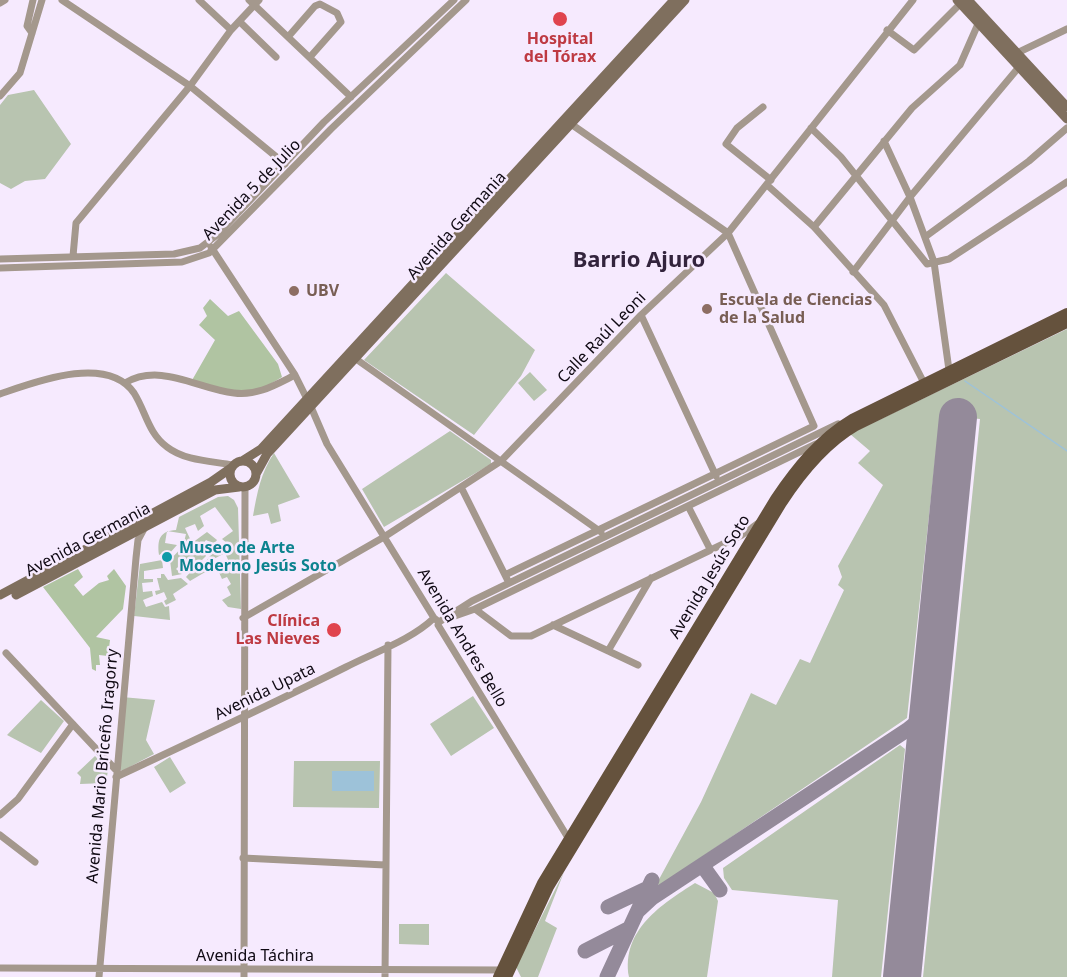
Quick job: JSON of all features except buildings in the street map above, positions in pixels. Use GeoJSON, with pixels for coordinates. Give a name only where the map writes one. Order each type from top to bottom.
{"type":"FeatureCollection","features":[{"type":"Feature","properties":{"kind":"main road","name":"Avenida Jesús Soto"},"geometry":{"type":"LineString","coordinates":[[504,974],[571,843],[762,520],[789,479],[825,439],[852,419],[1067,313]]}},
{"type":"Feature","properties":{"kind":"main road","name":"Avenida Jesús Soto"},"geometry":{"type":"LineString","coordinates":[[571,843],[782,503],[811,466],[845,433],[1067,323]]}},
{"type":"Feature","properties":{"kind":"street"},"geometry":{"type":"LineString","coordinates":[[0,3],[5,0]]}},
{"type":"Feature","properties":{"kind":"street"},"geometry":{"type":"LineString","coordinates":[[32,0],[27,26],[32,33]]}},
{"type":"Feature","properties":{"kind":"street"},"geometry":{"type":"LineString","coordinates":[[0,96],[20,73],[42,0]]}},
{"type":"Feature","properties":{"kind":"street"},"geometry":{"type":"LineString","coordinates":[[62,0],[189,86],[285,164]]}},
{"type":"Feature","properties":{"kind":"street"},"geometry":{"type":"LineString","coordinates":[[199,0],[231,30]]}},
{"type":"Feature","properties":{"kind":"street","name":"Avenida 5 de Julio"},"geometry":{"type":"LineString","coordinates":[[0,259],[182,253],[195,250],[208,243],[351,97],[454,0]]}},
{"type":"Feature","properties":{"kind":"street","name":"Avenida 5 de Julio"},"geometry":{"type":"LineString","coordinates":[[0,268],[187,262],[214,250],[324,135],[466,0]]}},
{"type":"Feature","properties":{"kind":"street","name":"Avenida Germania"},"geometry":{"type":"LineString","coordinates":[[256,474],[263,459],[309,403],[674,0]]}},
{"type":"Feature","properties":{"kind":"street","name":"Avenida Germania"},"geometry":{"type":"LineString","coordinates":[[0,596],[211,482],[258,453],[356,359],[685,0]]}},
{"type":"Feature","properties":{"kind":"street","name":"Calle Raúl Leoni"},"geometry":{"type":"LineString","coordinates":[[243,618],[384,537],[462,489],[501,461],[642,315],[728,233],[913,0]]}},
{"type":"Feature","properties":{"kind":"street"},"geometry":{"type":"LineString","coordinates":[[887,30],[914,50],[962,1]]}},
{"type":"Feature","properties":{"kind":"street"},"geometry":{"type":"LineString","coordinates":[[962,1],[978,24],[1067,119]]}},
{"type":"Feature","properties":{"kind":"street"},"geometry":{"type":"LineString","coordinates":[[962,1],[1017,53],[1067,107]]}},
{"type":"Feature","properties":{"kind":"street"},"geometry":{"type":"LineString","coordinates":[[73,256],[76,223],[189,86],[254,2],[351,97]]}},
{"type":"Feature","properties":{"kind":"street"},"geometry":{"type":"LineString","coordinates":[[288,37],[315,6],[320,4],[337,13],[341,22],[310,57]]}},
{"type":"Feature","properties":{"kind":"street"},"geometry":{"type":"LineString","coordinates":[[240,22],[276,57]]}},
{"type":"Feature","properties":{"kind":"street"},"geometry":{"type":"LineString","coordinates":[[814,227],[912,108],[960,65],[978,24]]}},
{"type":"Feature","properties":{"kind":"street"},"geometry":{"type":"LineString","coordinates":[[1017,53],[1067,29]]}},
{"type":"Feature","properties":{"kind":"street"},"geometry":{"type":"LineString","coordinates":[[854,272],[910,197],[1019,67]]}},
{"type":"Feature","properties":{"kind":"street"},"geometry":{"type":"LineString","coordinates":[[763,107],[737,128],[726,144],[769,182],[814,227],[884,305],[924,382]]}},
{"type":"Feature","properties":{"kind":"street"},"geometry":{"type":"LineString","coordinates":[[505,575],[814,426],[728,233],[571,124]]}},
{"type":"Feature","properties":{"kind":"street"},"geometry":{"type":"LineString","coordinates":[[811,128],[856,175],[927,264],[949,259],[1067,182]]}},
{"type":"Feature","properties":{"kind":"street"},"geometry":{"type":"LineString","coordinates":[[925,237],[1029,161],[1067,128]]}},
{"type":"Feature","properties":{"kind":"street"},"geometry":{"type":"LineString","coordinates":[[884,141],[910,197],[934,262],[949,370]]}},
{"type":"Feature","properties":{"kind":"street","name":"Avenida Andres Bello"},"geometry":{"type":"LineString","coordinates":[[208,243],[295,375],[327,444],[571,843]]}},
{"type":"Feature","properties":{"kind":"street"},"geometry":{"type":"LineString","coordinates":[[642,315],[718,482]]}},
{"type":"Feature","properties":{"kind":"street"},"geometry":{"type":"LineString","coordinates":[[356,359],[606,536]]}},
{"type":"Feature","properties":{"kind":"street"},"geometry":{"type":"LineString","coordinates":[[0,393],[41,379],[74,374],[107,375],[125,383],[134,394],[153,433],[166,447],[189,458],[252,465],[256,474],[252,483],[242,487]]}},
{"type":"Feature","properties":{"kind":"street"},"geometry":{"type":"LineString","coordinates":[[125,383],[161,374],[234,393],[263,391],[295,375]]}},
{"type":"Feature","properties":{"kind":"street"},"geometry":{"type":"LineString","coordinates":[[437,622],[472,601],[852,419]]}},
{"type":"Feature","properties":{"kind":"street"},"geometry":{"type":"LineString","coordinates":[[437,622],[475,609],[825,439],[845,433]]}},
{"type":"Feature","properties":{"kind":"street"},"geometry":{"type":"LineString","coordinates":[[236,465],[230,478],[242,487]]}},
{"type":"Feature","properties":{"kind":"street"},"geometry":{"type":"LineString","coordinates":[[242,487],[246,598],[243,618],[246,717],[243,858],[244,973]]}},
{"type":"Feature","properties":{"kind":"street","name":"Avenida Germania"},"geometry":{"type":"LineString","coordinates":[[16,595],[215,490],[242,487]]}},
{"type":"Feature","properties":{"kind":"street"},"geometry":{"type":"LineString","coordinates":[[462,489],[509,583]]}},
{"type":"Feature","properties":{"kind":"street"},"geometry":{"type":"LineString","coordinates":[[688,506],[710,549]]}},
{"type":"Feature","properties":{"kind":"street"},"geometry":{"type":"LineString","coordinates":[[475,609],[511,636],[531,636],[741,535],[762,520]]}},
{"type":"Feature","properties":{"kind":"street","name":"Avenida Mario Briceño Iragorry"},"geometry":{"type":"LineString","coordinates":[[99,977],[136,558],[138,540],[146,526]]}},
{"type":"Feature","properties":{"kind":"street"},"geometry":{"type":"LineString","coordinates":[[123,538],[132,544],[136,558]]}},
{"type":"Feature","properties":{"kind":"street"},"geometry":{"type":"LineString","coordinates":[[608,651],[651,578]]}},
{"type":"Feature","properties":{"kind":"street"},"geometry":{"type":"LineString","coordinates":[[0,596],[16,595]]}},
{"type":"Feature","properties":{"kind":"street","name":"Avenida Upata"},"geometry":{"type":"LineString","coordinates":[[116,777],[246,717],[437,622]]}},
{"type":"Feature","properties":{"kind":"street"},"geometry":{"type":"LineString","coordinates":[[553,626],[638,665]]}},
{"type":"Feature","properties":{"kind":"street"},"geometry":{"type":"LineString","coordinates":[[385,974],[388,645]]}},
{"type":"Feature","properties":{"kind":"street"},"geometry":{"type":"LineString","coordinates":[[6,653],[116,769]]}},
{"type":"Feature","properties":{"kind":"street"},"geometry":{"type":"LineString","coordinates":[[0,815],[18,799],[73,724]]}},
{"type":"Feature","properties":{"kind":"street"},"geometry":{"type":"LineString","coordinates":[[0,835],[35,862]]}},
{"type":"Feature","properties":{"kind":"street"},"geometry":{"type":"LineString","coordinates":[[243,858],[386,865]]}},
{"type":"Feature","properties":{"kind":"street","name":"Avenida Táchira"},"geometry":{"type":"LineString","coordinates":[[0,968],[244,973],[504,974]]}},
{"type":"Feature","properties":{"kind":"green space"},"geometry":{"type":"Polygon","coordinates":[[[34,90],[71,144],[45,179],[25,181],[11,189],[0,183],[0,105],[8,95],[34,90]]]}},
{"type":"Feature","properties":{"kind":"green space"},"geometry":{"type":"Polygon","coordinates":[[[446,273],[535,350],[521,376],[474,435],[364,360],[446,273]]]}},
{"type":"Feature","properties":{"kind":"green space"},"geometry":{"type":"Polygon","coordinates":[[[210,299],[228,316],[239,311],[278,364],[282,377],[258,389],[238,393],[191,382],[215,340],[199,325],[207,316],[203,308],[210,299]]]}},
{"type":"Feature","properties":{"kind":"green space"},"geometry":{"type":"Polygon","coordinates":[[[1067,329],[1067,977],[923,977],[980,419],[940,415],[907,718],[659,886],[657,883],[701,802],[751,693],[776,705],[800,659],[810,663],[844,590],[838,585],[842,577],[838,566],[883,485],[858,463],[870,451],[850,434],[1067,329]]]}},
{"type":"Feature","properties":{"kind":"green space"},"geometry":{"type":"Polygon","coordinates":[[[530,372],[547,390],[534,401],[518,383],[530,372]]]}},
{"type":"Feature","properties":{"kind":"green space"},"geometry":{"type":"Polygon","coordinates":[[[450,431],[491,460],[491,464],[384,527],[362,489],[450,431]]]}},
{"type":"Feature","properties":{"kind":"green space"},"geometry":{"type":"Polygon","coordinates":[[[274,453],[300,497],[278,505],[281,521],[271,524],[268,513],[253,516],[263,475],[274,453]]]}},
{"type":"Feature","properties":{"kind":"green space"},"geometry":{"type":"Polygon","coordinates":[[[228,496],[234,500],[238,508],[241,609],[228,607],[222,600],[231,595],[227,587],[231,584],[227,577],[222,579],[217,568],[229,562],[225,553],[208,562],[207,560],[217,547],[222,551],[228,544],[222,539],[233,531],[215,507],[200,516],[204,526],[198,531],[195,524],[185,528],[192,543],[207,532],[217,540],[214,544],[206,540],[201,546],[206,556],[202,560],[207,571],[190,581],[186,577],[194,568],[185,560],[176,569],[182,574],[172,576],[170,560],[183,546],[186,534],[169,531],[176,530],[179,517],[218,497],[228,496]]]}},
{"type":"Feature","properties":{"kind":"green space"},"geometry":{"type":"Polygon","coordinates":[[[167,532],[165,543],[177,545],[169,554],[168,551],[159,555],[159,540],[167,532]]]}},
{"type":"Feature","properties":{"kind":"green space"},"geometry":{"type":"Polygon","coordinates":[[[162,560],[163,568],[144,571],[144,579],[153,579],[153,582],[142,583],[143,592],[152,591],[153,596],[143,600],[146,607],[162,602],[165,607],[169,606],[170,620],[134,616],[140,564],[162,560]]]}},
{"type":"Feature","properties":{"kind":"green space"},"geometry":{"type":"Polygon","coordinates":[[[78,569],[83,577],[74,585],[83,596],[99,583],[109,580],[107,576],[114,569],[126,586],[123,609],[96,637],[110,640],[108,656],[99,655],[100,665],[96,665],[96,671],[92,669],[90,648],[43,587],[78,569]]]}},
{"type":"Feature","properties":{"kind":"green space"},"geometry":{"type":"Polygon","coordinates":[[[161,574],[164,574],[168,580],[181,578],[188,584],[173,594],[176,600],[166,605],[164,601],[167,599],[164,592],[156,595],[155,591],[160,590],[157,578],[161,578],[161,574]]]}},
{"type":"Feature","properties":{"kind":"green space"},"geometry":{"type":"Polygon","coordinates":[[[473,696],[494,728],[451,756],[430,724],[473,696]]]}},
{"type":"Feature","properties":{"kind":"green space"},"geometry":{"type":"Polygon","coordinates":[[[122,697],[155,700],[146,740],[154,754],[122,771],[117,767],[122,697]]]}},
{"type":"Feature","properties":{"kind":"green space"},"geometry":{"type":"Polygon","coordinates":[[[41,700],[64,721],[41,753],[7,735],[41,700]]]}},
{"type":"Feature","properties":{"kind":"green space"},"geometry":{"type":"Polygon","coordinates":[[[900,745],[905,749],[881,977],[832,977],[838,900],[732,890],[724,878],[723,868],[900,745]]]}},
{"type":"Feature","properties":{"kind":"green space"},"geometry":{"type":"Polygon","coordinates":[[[95,756],[108,770],[106,783],[80,784],[81,777],[77,773],[95,756]]]}},
{"type":"Feature","properties":{"kind":"green space"},"geometry":{"type":"Polygon","coordinates":[[[170,757],[186,783],[170,793],[154,767],[170,757]]]}},
{"type":"Feature","properties":{"kind":"green space"},"geometry":{"type":"Polygon","coordinates":[[[294,761],[380,761],[379,808],[293,807],[294,761]]]}},
{"type":"Feature","properties":{"kind":"green space"},"geometry":{"type":"Polygon","coordinates":[[[564,872],[545,921],[557,928],[538,977],[521,977],[516,967],[564,872]]]}},
{"type":"Feature","properties":{"kind":"green space"},"geometry":{"type":"Polygon","coordinates":[[[695,883],[714,893],[718,901],[707,977],[629,977],[628,960],[631,945],[638,932],[658,910],[695,883]]]}},
{"type":"Feature","properties":{"kind":"green space"},"geometry":{"type":"Polygon","coordinates":[[[399,924],[429,924],[429,945],[399,944],[399,924]]]}},
{"type":"Feature","properties":{"kind":"water"},"geometry":{"type":"Polygon","coordinates":[[[332,771],[374,771],[374,791],[332,791],[332,771]]]}},
{"type":"Feature","properties":{"kind":"waterway"},"geometry":{"type":"LineString","coordinates":[[965,381],[1067,451]]}},
{"type":"Feature","properties":{"kind":"taxiway"},"geometry":{"type":"LineString","coordinates":[[638,911],[652,898],[907,730],[927,714],[930,700]]}},
{"type":"Feature","properties":{"kind":"taxiway"},"geometry":{"type":"LineString","coordinates":[[907,730],[920,732],[926,749]]}},
{"type":"Feature","properties":{"kind":"taxiway"},"geometry":{"type":"LineString","coordinates":[[702,865],[720,890]]}},
{"type":"Feature","properties":{"kind":"taxiway"},"geometry":{"type":"LineString","coordinates":[[607,977],[652,880]]}},
{"type":"Feature","properties":{"kind":"taxiway"},"geometry":{"type":"LineString","coordinates":[[608,907],[648,888],[650,890]]}},
{"type":"Feature","properties":{"kind":"taxiway"},"geometry":{"type":"LineString","coordinates":[[585,951],[628,929]]}},
{"type":"Feature","properties":{"kind":"runway"},"geometry":{"type":"LineString","coordinates":[[902,977],[958,417]]}},
{"type":"Feature","properties":{"kind":"place","name":"Hospital del Tórax"},"geometry":{"type":"Point","coordinates":[560,19]}},
{"type":"Feature","properties":{"kind":"place","name":"UBV"},"geometry":{"type":"Point","coordinates":[294,291]}},
{"type":"Feature","properties":{"kind":"place","name":"Escuela de Ciencias de la Salud"},"geometry":{"type":"Point","coordinates":[707,309]}},
{"type":"Feature","properties":{"kind":"place","name":"Museo de Arte Moderno Jesús Soto"},"geometry":{"type":"Point","coordinates":[167,557]}},
{"type":"Feature","properties":{"kind":"place","name":"Clínica Las Nieves"},"geometry":{"type":"Point","coordinates":[334,630]}},
{"type":"Feature","properties":{"kind":"district","name":"Barrio Ajuro"},"geometry":{"type":"Point","coordinates":[639,261]}}]}
